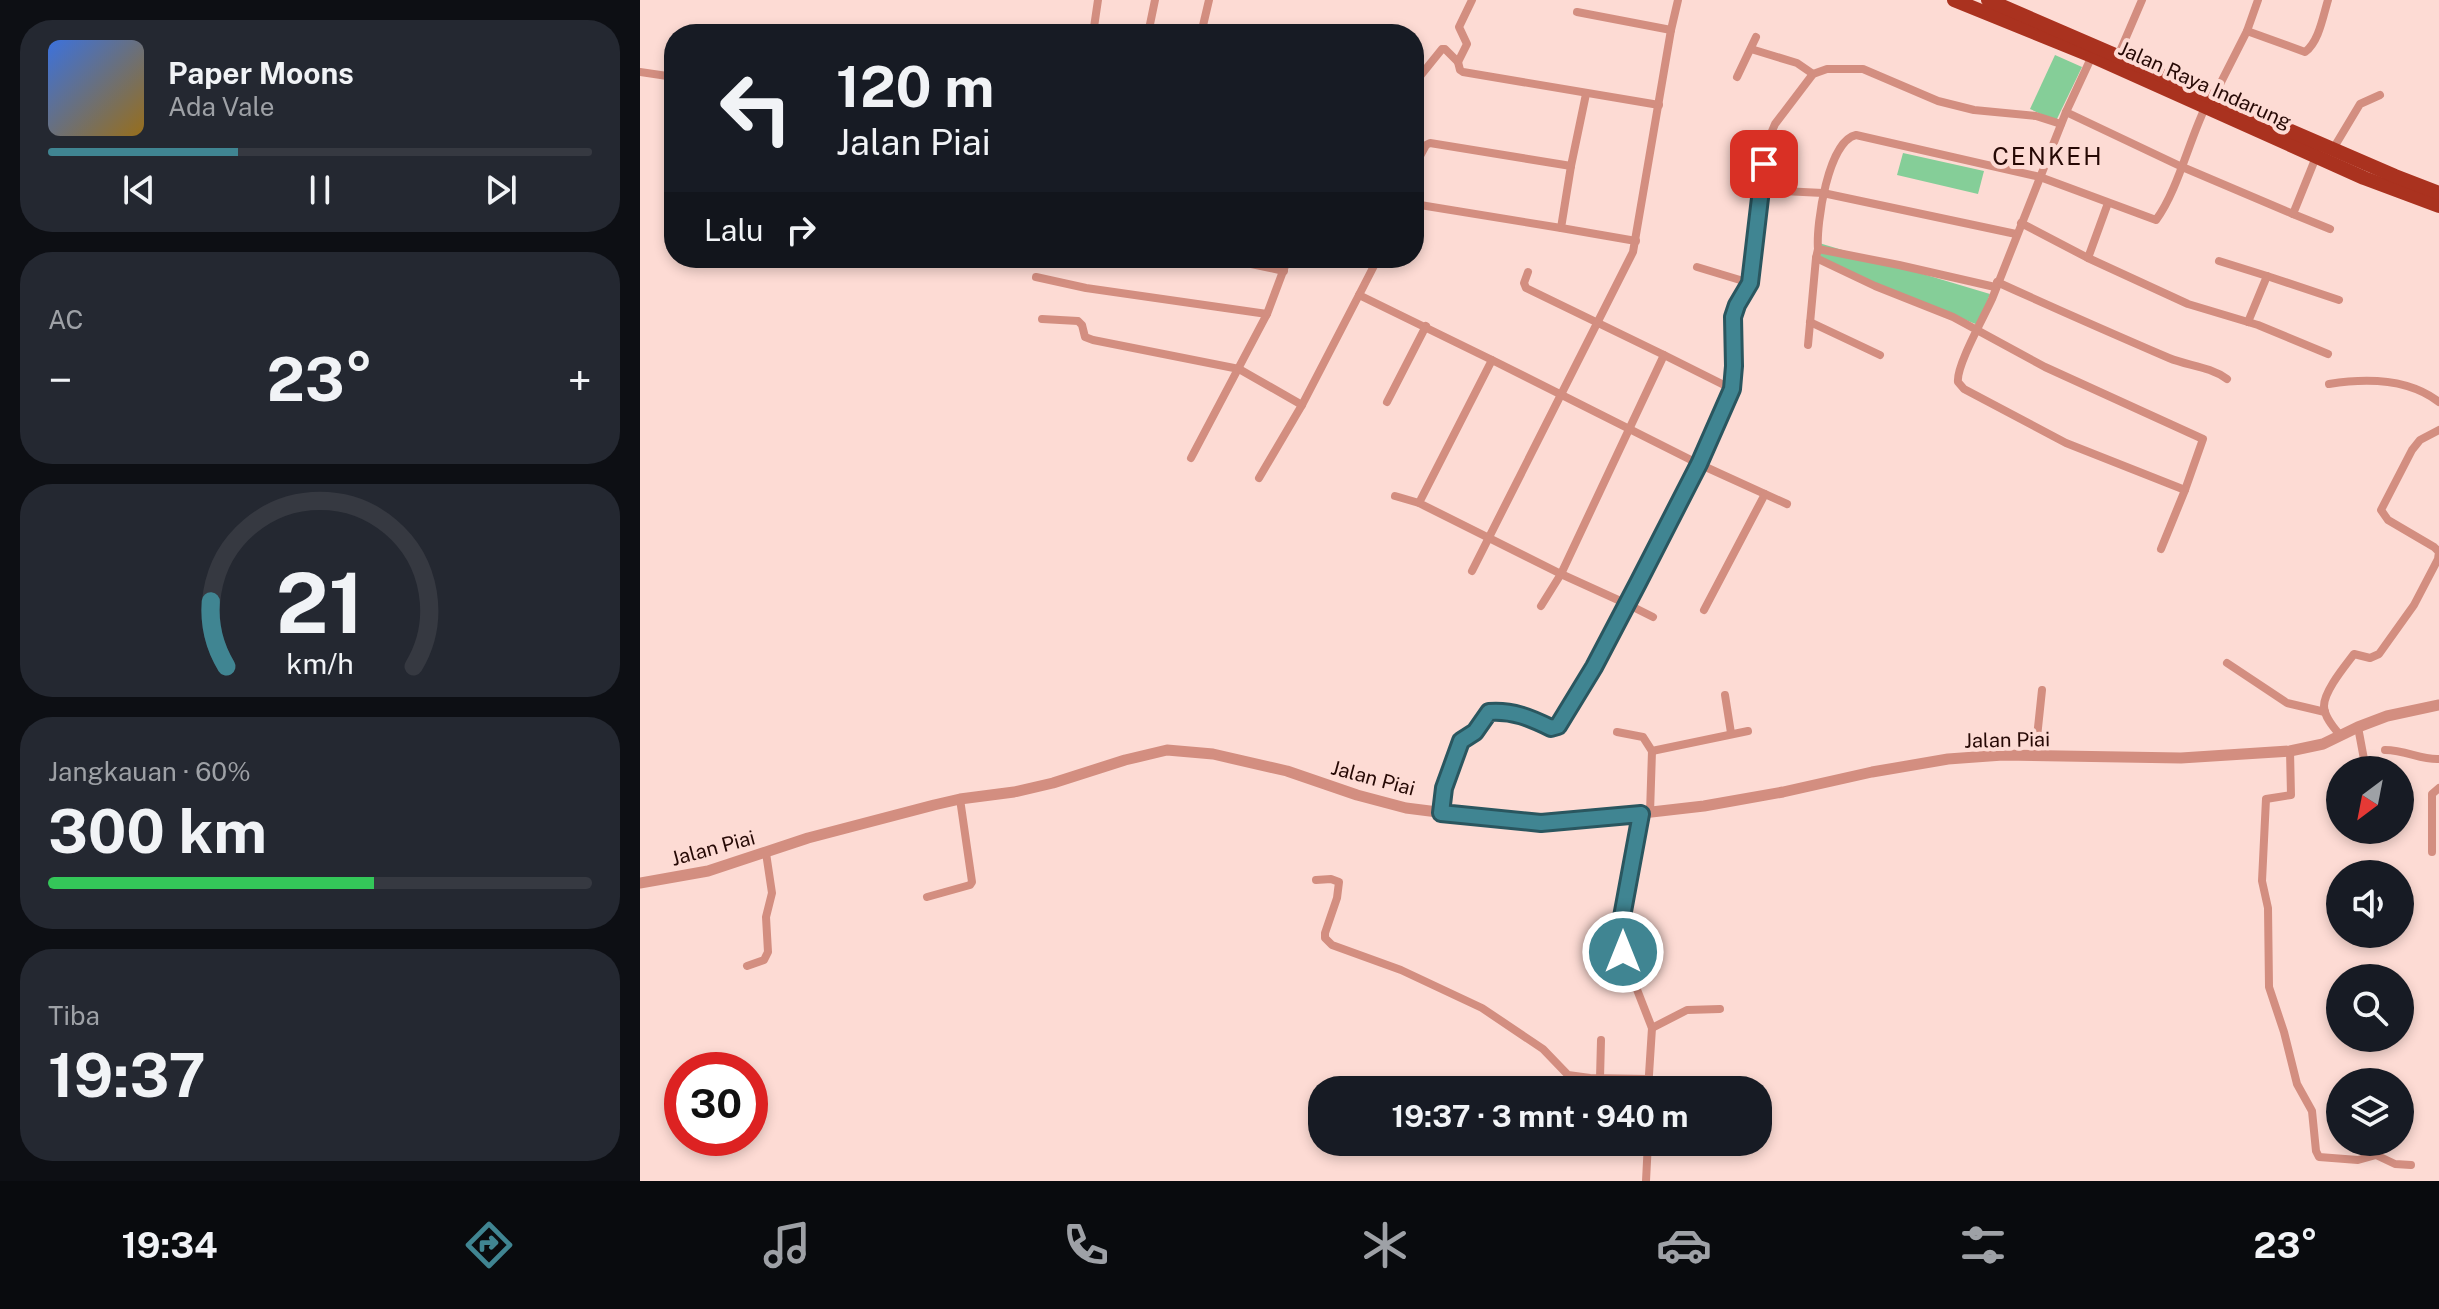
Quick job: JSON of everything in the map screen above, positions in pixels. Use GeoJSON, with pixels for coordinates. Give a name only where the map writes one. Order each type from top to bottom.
{"type":"FeatureCollection","features":[{"type":"Feature","properties":{"kind":"highway","name":"Jalan Raya Indarung"},"geometry":{"type":"LineString","coordinates":[[1954,0],[2011,11],[2092,56],[2139,71],[2301,142],[2333,149],[2439,206]]}},
{"type":"Feature","properties":{"kind":"highway","name":"Jalan Raya Indarung"},"geometry":{"type":"LineString","coordinates":[[1988,0],[2118,56],[2139,71]]}},
{"type":"Feature","properties":{"kind":"highway","name":"Jalan Raya Indarung"},"geometry":{"type":"LineString","coordinates":[[2301,142],[2316,157],[2439,193]]}},
{"type":"Feature","properties":{"kind":"street"},"geometry":{"type":"LineString","coordinates":[[1094,24],[1098,0]]}},
{"type":"Feature","properties":{"kind":"street"},"geometry":{"type":"LineString","coordinates":[[1150,24],[1155,0]]}},
{"type":"Feature","properties":{"kind":"street"},"geometry":{"type":"LineString","coordinates":[[1458,62],[1467,44],[1459,27],[1472,0]]}},
{"type":"Feature","properties":{"kind":"street"},"geometry":{"type":"LineString","coordinates":[[1472,571],[1633,252],[1678,0]]}},
{"type":"Feature","properties":{"kind":"street"},"geometry":{"type":"LineString","coordinates":[[2118,56],[2142,0]]}},
{"type":"Feature","properties":{"kind":"street"},"geometry":{"type":"LineString","coordinates":[[1808,345],[1823,193],[1846,139],[1856,135],[2040,177],[2156,220],[2209,103],[2247,31],[2258,0]]}},
{"type":"Feature","properties":{"kind":"street"},"geometry":{"type":"LineString","coordinates":[[2247,31],[2305,52],[2315,40],[2328,0]]}},
{"type":"Feature","properties":{"kind":"street"},"geometry":{"type":"LineString","coordinates":[[1203,24],[1206,1]]}},
{"type":"Feature","properties":{"kind":"street"},"geometry":{"type":"LineString","coordinates":[[1577,12],[1671,30]]}},
{"type":"Feature","properties":{"kind":"street"},"geometry":{"type":"LineString","coordinates":[[1737,77],[1756,37]]}},
{"type":"Feature","properties":{"kind":"street"},"geometry":{"type":"LineString","coordinates":[[1424,71],[1445,49],[1463,72],[1659,105]]}},
{"type":"Feature","properties":{"kind":"street"},"geometry":{"type":"LineString","coordinates":[[1751,49],[1797,63],[1813,74]]}},
{"type":"Feature","properties":{"kind":"street"},"geometry":{"type":"LineString","coordinates":[[2092,56],[1957,377],[1958,382],[1964,389],[2066,443],[2185,490]]}},
{"type":"Feature","properties":{"kind":"street"},"geometry":{"type":"LineString","coordinates":[[1441,813],[1444,788],[1462,740],[1475,732],[1486,714],[1493,711],[1513,713],[1533,718],[1551,728],[1556,727],[1594,667],[1699,464],[1732,389],[1733,317],[1750,283],[1767,143],[1775,124],[1813,74],[1827,69],[1863,69],[1938,101],[1974,110],[2036,116],[2061,124]]}},
{"type":"Feature","properties":{"kind":"street"},"geometry":{"type":"LineString","coordinates":[[640,72],[664,76]]}},
{"type":"Feature","properties":{"kind":"street"},"geometry":{"type":"LineString","coordinates":[[1561,228],[1586,94]]}},
{"type":"Feature","properties":{"kind":"street"},"geometry":{"type":"LineString","coordinates":[[2333,149],[2360,104],[2380,95]]}},
{"type":"Feature","properties":{"kind":"street"},"geometry":{"type":"LineString","coordinates":[[2066,112],[2180,166],[2330,229]]}},
{"type":"Feature","properties":{"kind":"street"},"geometry":{"type":"LineString","coordinates":[[1424,149],[1430,143],[1571,166]]}},
{"type":"Feature","properties":{"kind":"street"},"geometry":{"type":"LineString","coordinates":[[2293,214],[2316,157]]}},
{"type":"Feature","properties":{"kind":"street"},"geometry":{"type":"LineString","coordinates":[[1762,190],[1823,193],[2016,234]]}},
{"type":"Feature","properties":{"kind":"street"},"geometry":{"type":"LineString","coordinates":[[2088,258],[2108,203]]}},
{"type":"Feature","properties":{"kind":"street"},"geometry":{"type":"LineString","coordinates":[[1424,206],[1636,241]]}},
{"type":"Feature","properties":{"kind":"street"},"geometry":{"type":"LineString","coordinates":[[2021,223],[2188,304],[2248,322],[2328,354]]}},
{"type":"Feature","properties":{"kind":"street"},"geometry":{"type":"LineString","coordinates":[[1817,253],[1996,285],[2227,379]]}},
{"type":"Feature","properties":{"kind":"street"},"geometry":{"type":"LineString","coordinates":[[1817,253],[1875,286],[1953,317],[2055,372],[2203,439],[2161,549]]}},
{"type":"Feature","properties":{"kind":"street"},"geometry":{"type":"LineString","coordinates":[[2219,261],[2339,300]]}},
{"type":"Feature","properties":{"kind":"street"},"geometry":{"type":"LineString","coordinates":[[1697,267],[1750,283]]}},
{"type":"Feature","properties":{"kind":"street"},"geometry":{"type":"LineString","coordinates":[[1272,268],[1284,271]]}},
{"type":"Feature","properties":{"kind":"street"},"geometry":{"type":"LineString","coordinates":[[1191,458],[1267,314],[1285,268]]}},
{"type":"Feature","properties":{"kind":"street"},"geometry":{"type":"LineString","coordinates":[[1259,478],[1302,405],[1373,268]]}},
{"type":"Feature","properties":{"kind":"street"},"geometry":{"type":"LineString","coordinates":[[1528,272],[1524,283],[1526,288],[1732,389]]}},
{"type":"Feature","properties":{"kind":"street"},"geometry":{"type":"LineString","coordinates":[[2248,322],[2267,276]]}},
{"type":"Feature","properties":{"kind":"street"},"geometry":{"type":"LineString","coordinates":[[1036,277],[1086,288],[1267,314]]}},
{"type":"Feature","properties":{"kind":"street"},"geometry":{"type":"LineString","coordinates":[[1359,295],[1699,464],[1787,504]]}},
{"type":"Feature","properties":{"kind":"street"},"geometry":{"type":"LineString","coordinates":[[1042,319],[1078,321],[1085,337],[1093,340],[1239,369],[1302,405]]}},
{"type":"Feature","properties":{"kind":"street"},"geometry":{"type":"LineString","coordinates":[[1810,322],[1880,355]]}},
{"type":"Feature","properties":{"kind":"street"},"geometry":{"type":"LineString","coordinates":[[1387,402],[1426,326]]}},
{"type":"Feature","properties":{"kind":"street"},"geometry":{"type":"LineString","coordinates":[[1541,606],[1561,574],[1664,355]]}},
{"type":"Feature","properties":{"kind":"street"},"geometry":{"type":"LineString","coordinates":[[1419,503],[1492,360]]}},
{"type":"Feature","properties":{"kind":"street"},"geometry":{"type":"LineString","coordinates":[[2329,384],[2347,380],[2390,382],[2414,387],[2439,402]]}},
{"type":"Feature","properties":{"kind":"street"},"geometry":{"type":"LineString","coordinates":[[2340,735],[2325,712],[2324,704],[2330,690],[2354,654],[2370,658],[2379,654],[2414,605],[2433,571],[2439,552],[2388,520],[2381,510],[2412,450],[2420,440],[2439,430]]}},
{"type":"Feature","properties":{"kind":"street"},"geometry":{"type":"LineString","coordinates":[[1704,610],[1765,494]]}},
{"type":"Feature","properties":{"kind":"street"},"geometry":{"type":"LineString","coordinates":[[1395,496],[1419,503],[1653,617]]}},
{"type":"Feature","properties":{"kind":"street"},"geometry":{"type":"LineString","coordinates":[[2227,663],[2287,703],[2325,712]]}},
{"type":"Feature","properties":{"kind":"street"},"geometry":{"type":"LineString","coordinates":[[2035,756],[2042,690]]}},
{"type":"Feature","properties":{"kind":"street"},"geometry":{"type":"LineString","coordinates":[[1725,695],[1731,733]]}},
{"type":"Feature","properties":{"kind":"street","name":"Jalan Piai"},"geometry":{"type":"LineString","coordinates":[[640,883],[688,876],[808,838],[960,799],[1014,792],[1153,753],[1183,750],[1277,769],[1387,803],[1441,813],[1541,823],[1645,813],[1757,797],[1948,759],[2003,755],[2181,758],[2290,751],[2323,744],[2387,716],[2439,705]]}},
{"type":"Feature","properties":{"kind":"street"},"geometry":{"type":"LineString","coordinates":[[2358,727],[2363,756]]}},
{"type":"Feature","properties":{"kind":"street"},"geometry":{"type":"LineString","coordinates":[[1652,751],[1748,731]]}},
{"type":"Feature","properties":{"kind":"street"},"geometry":{"type":"LineString","coordinates":[[1617,732],[1643,737],[1652,751],[1645,813],[1619,933],[1627,964],[1652,1028],[1648,1076]]}},
{"type":"Feature","properties":{"kind":"street"},"geometry":{"type":"LineString","coordinates":[[2385,750],[2439,759]]}},
{"type":"Feature","properties":{"kind":"street"},"geometry":{"type":"LineString","coordinates":[[2290,751],[2291,795],[2266,799],[2262,881],[2268,908],[2269,987],[2297,1084],[2312,1111],[2317,1154],[2337,1160],[2358,1160],[2376,1155],[2395,1164],[2411,1165]]}},
{"type":"Feature","properties":{"kind":"street"},"geometry":{"type":"LineString","coordinates":[[2432,852],[2432,794],[2439,788]]}},
{"type":"Feature","properties":{"kind":"street"},"geometry":{"type":"LineString","coordinates":[[927,897],[972,882],[960,799]]}},
{"type":"Feature","properties":{"kind":"street"},"geometry":{"type":"LineString","coordinates":[[747,966],[764,960],[768,952],[766,917],[772,893],[766,853]]}},
{"type":"Feature","properties":{"kind":"street"},"geometry":{"type":"LineString","coordinates":[[1316,880],[1339,882],[1325,933],[1325,938],[1332,945],[1401,970],[1470,1002],[1543,1049],[1568,1075],[1579,1076]]}},
{"type":"Feature","properties":{"kind":"street"},"geometry":{"type":"LineString","coordinates":[[1652,1028],[1692,1008],[1720,1009]]}},
{"type":"Feature","properties":{"kind":"street"},"geometry":{"type":"LineString","coordinates":[[1600,1076],[1601,1040]]}},
{"type":"Feature","properties":{"kind":"street"},"geometry":{"type":"LineString","coordinates":[[1646,1181],[1647,1156]]}},
{"type":"Feature","properties":{"kind":"green space"},"geometry":{"type":"Polygon","coordinates":[[[2055,55],[2082,67],[2056,121],[2030,109],[2055,55]]]}},
{"type":"Feature","properties":{"kind":"green space"},"geometry":{"type":"Polygon","coordinates":[[[1903,153],[1984,171],[1978,194],[1897,175],[1903,153]]]}},
{"type":"Feature","properties":{"kind":"green space"},"geometry":{"type":"Polygon","coordinates":[[[1819,243],[1990,294],[1978,325],[1876,284],[1819,257],[1819,243]]]}},
{"type":"Feature","properties":{"kind":"district","name":"CENKEH"},"geometry":{"type":"Point","coordinates":[2048,156]}},
{"type":"Feature","properties":{"kind":"route"},"geometry":{"type":"LineString","coordinates":[[1623,952],[1619,933],[1641,814],[1525,823],[1441,813],[1444,788],[1461,741],[1475,732],[1489,712],[1513,713],[1533,718],[1551,728],[1558,726],[1594,667],[1699,464],[1732,389],[1733,317],[1750,283],[1764,164]]}}]}
